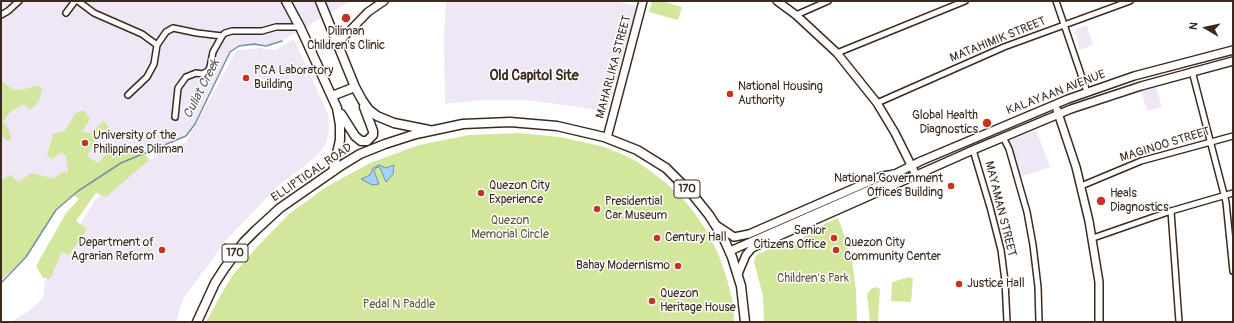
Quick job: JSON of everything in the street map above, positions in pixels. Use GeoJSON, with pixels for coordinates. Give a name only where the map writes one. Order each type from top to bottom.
{"type":"FeatureCollection","features":[{"type":"Feature","properties":{"kind":"main road"},"geometry":{"type":"LineString","coordinates":[[286,1],[300,27],[337,108],[356,136],[362,141],[368,141],[373,135],[373,131],[362,100]]}},
{"type":"Feature","properties":{"kind":"main road","name":"170"},"geometry":{"type":"LineString","coordinates":[[320,1],[355,87],[369,110],[377,116],[394,123],[432,130]]}},
{"type":"Feature","properties":{"kind":"main road"},"geometry":{"type":"LineString","coordinates":[[338,43],[368,12],[384,1]]}},
{"type":"Feature","properties":{"kind":"main road","name":"MAHARLIKA STREET"},"geometry":{"type":"LineString","coordinates":[[607,138],[643,1]]}},
{"type":"Feature","properties":{"kind":"main road"},"geometry":{"type":"LineString","coordinates":[[777,1],[796,15],[837,53],[877,103],[895,133],[916,175]]}},
{"type":"Feature","properties":{"kind":"main road","name":"KALAYAAN AVENUE"},"geometry":{"type":"LineString","coordinates":[[715,225],[734,237],[745,235],[805,211],[882,176],[893,174],[1055,104],[1134,76],[1233,50]]}},
{"type":"Feature","properties":{"kind":"main road","name":"KALAYAAN AVENUE"},"geometry":{"type":"LineString","coordinates":[[730,251],[751,245],[874,195],[896,183],[1058,114],[1113,95],[1192,71],[1233,61]]}},
{"type":"Feature","properties":{"kind":"main road"},"geometry":{"type":"LineString","coordinates":[[332,96],[355,87]]}},
{"type":"Feature","properties":{"kind":"main road"},"geometry":{"type":"LineString","coordinates":[[1055,104],[1081,186],[1093,238],[1098,282],[1099,322]]}},
{"type":"Feature","properties":{"kind":"main road"},"geometry":{"type":"LineString","coordinates":[[333,171],[340,140],[340,125],[337,108]]}},
{"type":"Feature","properties":{"kind":"main road","name":"ELLIPTICAL ROAD"},"geometry":{"type":"LineString","coordinates":[[197,322],[215,284],[227,264],[244,242],[280,208],[355,157],[385,144],[432,130],[478,123],[524,122],[572,128],[607,138],[637,150],[666,168],[693,195],[715,225],[730,251],[738,274],[743,298],[745,322]]}},
{"type":"Feature","properties":{"kind":"main road","name":"KALAYAAN AVENUE"},"geometry":{"type":"LineString","coordinates":[[886,183],[893,174]]}},
{"type":"Feature","properties":{"kind":"main road","name":"KALAYAAN AVENUE"},"geometry":{"type":"LineString","coordinates":[[751,245],[886,183],[896,183]]}},
{"type":"Feature","properties":{"kind":"main road"},"geometry":{"type":"LineString","coordinates":[[738,274],[751,245]]}},
{"type":"Feature","properties":{"kind":"street"},"geometry":{"type":"LineString","coordinates":[[1,15],[8,12],[19,1]]}},
{"type":"Feature","properties":{"kind":"street"},"geometry":{"type":"LineString","coordinates":[[66,13],[76,1],[94,13],[142,34],[157,45]]}},
{"type":"Feature","properties":{"kind":"street"},"geometry":{"type":"LineString","coordinates":[[796,15],[828,1]]}},
{"type":"Feature","properties":{"kind":"street"},"geometry":{"type":"LineString","coordinates":[[837,53],[965,1]]}},
{"type":"Feature","properties":{"kind":"street"},"geometry":{"type":"LineString","coordinates":[[1056,1],[1087,92]]}},
{"type":"Feature","properties":{"kind":"street","name":"MATAHIMIK STREET"},"geometry":{"type":"LineString","coordinates":[[877,103],[1004,46],[1130,1]]}},
{"type":"Feature","properties":{"kind":"street"},"geometry":{"type":"LineString","coordinates":[[175,117],[178,88],[186,77],[196,73],[202,74],[208,71],[213,52],[222,36],[228,32],[300,27]]}},
{"type":"Feature","properties":{"kind":"street"},"geometry":{"type":"LineString","coordinates":[[128,95],[146,77],[154,64],[157,45],[166,32],[173,28],[222,36]]}},
{"type":"Feature","properties":{"kind":"street"},"geometry":{"type":"LineString","coordinates":[[1192,71],[1228,209],[1233,271]]}},
{"type":"Feature","properties":{"kind":"street","name":"MAGINOO STREET"},"geometry":{"type":"LineString","coordinates":[[1081,186],[1141,161],[1233,136]]}},
{"type":"Feature","properties":{"kind":"street"},"geometry":{"type":"LineString","coordinates":[[1003,137],[1009,149],[1026,212],[1038,287],[1039,322]]}},
{"type":"Feature","properties":{"kind":"street","name":"MAYAMAN STREET"},"geometry":{"type":"LineString","coordinates":[[973,150],[1001,250],[1005,281],[1007,322]]}},
{"type":"Feature","properties":{"kind":"street"},"geometry":{"type":"LineString","coordinates":[[1093,238],[1172,211],[1233,193]]}},
{"type":"Feature","properties":{"kind":"street"},"geometry":{"type":"LineString","coordinates":[[1172,211],[1179,322]]}},
{"type":"Feature","properties":{"kind":"shaded area","name":"University of the Philippines Diliman"},"geometry":{"type":"Polygon","coordinates":[[[1,1],[351,1],[282,41],[266,46],[239,46],[230,52],[195,124],[186,136],[121,163],[78,191],[56,210],[26,257],[1,277],[1,1]]]}},
{"type":"Feature","properties":{"kind":"shaded area"},"geometry":{"type":"Polygon","coordinates":[[[446,1],[615,1],[637,6],[607,112],[525,100],[481,100],[445,104],[444,37],[446,1]]]}},
{"type":"Feature","properties":{"kind":"shaded area"},"geometry":{"type":"Polygon","coordinates":[[[1087,25],[1093,45],[1080,50],[1074,30],[1087,25]]]}},
{"type":"Feature","properties":{"kind":"shaded area","name":"Department of Agrarian Reform"},"geometry":{"type":"Polygon","coordinates":[[[294,39],[328,114],[329,130],[327,141],[321,151],[306,165],[280,184],[228,238],[183,299],[176,322],[11,322],[29,311],[43,298],[45,281],[95,200],[149,160],[186,142],[237,50],[260,48],[275,50],[294,39]]]}},
{"type":"Feature","properties":{"kind":"shaded area"},"geometry":{"type":"Polygon","coordinates":[[[1156,87],[1162,107],[1147,111],[1141,91],[1156,87]]]}},
{"type":"Feature","properties":{"kind":"shaded area"},"geometry":{"type":"Polygon","coordinates":[[[1036,130],[1050,167],[1020,177],[1009,141],[1036,130]]]}},
{"type":"Feature","properties":{"kind":"green space"},"geometry":{"type":"Polygon","coordinates":[[[652,1],[662,1],[682,7],[678,20],[649,12],[652,1]]]}},
{"type":"Feature","properties":{"kind":"green space"},"geometry":{"type":"Polygon","coordinates":[[[1,81],[14,90],[22,90],[38,85],[42,88],[39,101],[30,110],[24,104],[10,112],[3,122],[8,128],[11,139],[8,141],[1,135],[1,81]]]}},
{"type":"Feature","properties":{"kind":"green space"},"geometry":{"type":"Polygon","coordinates":[[[84,110],[90,119],[82,132],[90,133],[104,121],[109,128],[95,141],[87,156],[98,163],[109,151],[132,147],[142,150],[149,160],[106,197],[96,193],[76,221],[87,229],[69,255],[62,252],[50,279],[43,278],[36,266],[66,213],[79,199],[73,195],[56,210],[26,257],[1,280],[1,180],[11,175],[18,182],[32,173],[54,179],[62,172],[68,173],[66,156],[62,152],[52,159],[47,155],[53,134],[65,131],[76,113],[84,110]]]}},
{"type":"Feature","properties":{"kind":"green space","name":"Quezon Memorial Circle"},"geometry":{"type":"Polygon","coordinates":[[[519,133],[560,137],[601,146],[638,162],[665,182],[694,212],[706,230],[718,253],[733,303],[734,322],[206,322],[232,276],[256,248],[289,214],[326,187],[370,163],[419,145],[469,135],[519,133]]]}},
{"type":"Feature","properties":{"kind":"green space","name":"Children's Park"},"geometry":{"type":"Polygon","coordinates":[[[838,218],[848,245],[853,267],[856,291],[857,322],[764,322],[763,296],[754,262],[755,257],[758,254],[777,246],[782,247],[813,233],[816,228],[838,218]]]}},
{"type":"Feature","properties":{"kind":"green space"},"geometry":{"type":"Polygon","coordinates":[[[910,277],[913,279],[911,302],[891,301],[892,282],[910,277]]]}},
{"type":"Feature","properties":{"kind":"green space"},"geometry":{"type":"Polygon","coordinates":[[[875,287],[880,289],[878,322],[870,322],[867,294],[875,287]]]}},
{"type":"Feature","properties":{"kind":"water"},"geometry":{"type":"Polygon","coordinates":[[[379,165],[386,168],[394,165],[393,174],[386,182],[380,168],[377,167],[374,171],[379,184],[372,185],[361,179],[370,175],[373,168],[379,165]]]}},
{"type":"Feature","properties":{"kind":"waterway","name":"Culiat Creek"},"geometry":{"type":"LineString","coordinates":[[1,283],[26,257],[56,210],[78,191],[121,163],[186,136],[195,124],[230,52],[239,46],[254,44],[266,46],[282,41]]}},
{"type":"Feature","properties":{"kind":"place","name":"Diliman Children's Clinic"},"geometry":{"type":"Point","coordinates":[346,18]}},
{"type":"Feature","properties":{"kind":"place","name":"PCA Laboratory Building"},"geometry":{"type":"Point","coordinates":[246,78]}},
{"type":"Feature","properties":{"kind":"place","name":"National Housing Authority"},"geometry":{"type":"Point","coordinates":[730,94]}},
{"type":"Feature","properties":{"kind":"place","name":"Global Health Diagnostics"},"geometry":{"type":"Point","coordinates":[987,123]}},
{"type":"Feature","properties":{"kind":"place","name":"University of the Philippines Diliman"},"geometry":{"type":"Point","coordinates":[85,143]}},
{"type":"Feature","properties":{"kind":"place","name":"National Government Offices Building"},"geometry":{"type":"Point","coordinates":[951,186]}},
{"type":"Feature","properties":{"kind":"place","name":"Quezon City Experience"},"geometry":{"type":"Point","coordinates":[481,193]}},
{"type":"Feature","properties":{"kind":"place","name":"Heals Diagnostics"},"geometry":{"type":"Point","coordinates":[1101,201]}},
{"type":"Feature","properties":{"kind":"place","name":"Presidential Car Museum"},"geometry":{"type":"Point","coordinates":[597,209]}},
{"type":"Feature","properties":{"kind":"place","name":"Century Hall"},"geometry":{"type":"Point","coordinates":[657,238]}},
{"type":"Feature","properties":{"kind":"place","name":"Senior Citizens Office"},"geometry":{"type":"Point","coordinates":[834,238]}},
{"type":"Feature","properties":{"kind":"place","name":"Department of Agrarian Reform"},"geometry":{"type":"Point","coordinates":[162,250]}},
{"type":"Feature","properties":{"kind":"place","name":"Quezon City Community Center"},"geometry":{"type":"Point","coordinates":[836,250]}},
{"type":"Feature","properties":{"kind":"place","name":"Bahay Modernismo"},"geometry":{"type":"Point","coordinates":[678,266]}},
{"type":"Feature","properties":{"kind":"place","name":"Justice Hall"},"geometry":{"type":"Point","coordinates":[959,284]}},
{"type":"Feature","properties":{"kind":"place","name":"Quezon Heritage House"},"geometry":{"type":"Point","coordinates":[652,301]}},
{"type":"Feature","properties":{"kind":"district","name":"Old Capitol Site"},"geometry":{"type":"Point","coordinates":[534,76]}},
{"type":"Feature","properties":{"kind":"park label","name":"Pedal N Paddle"},"geometry":{"type":"Point","coordinates":[399,305]}}]}
